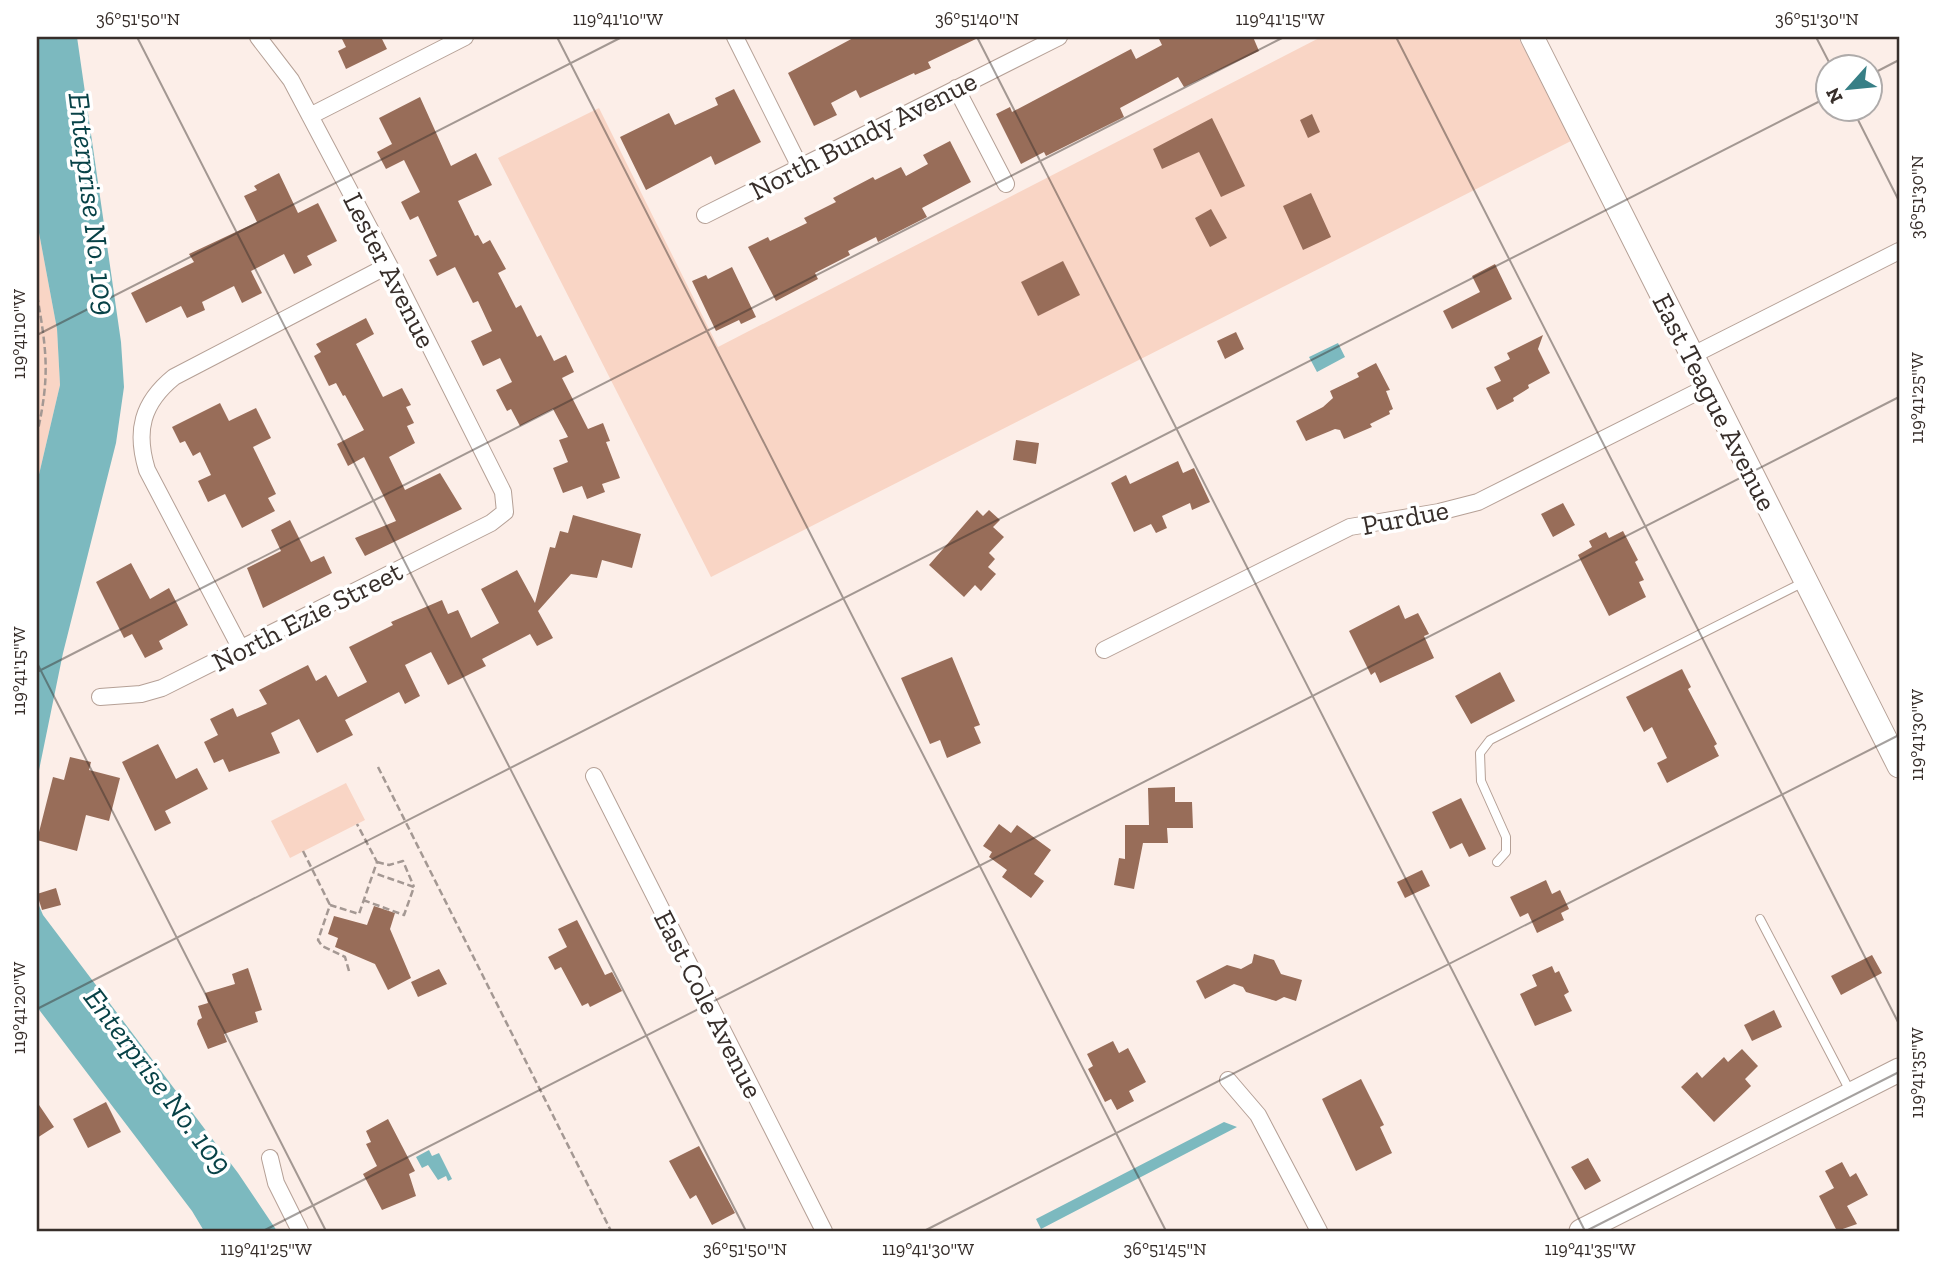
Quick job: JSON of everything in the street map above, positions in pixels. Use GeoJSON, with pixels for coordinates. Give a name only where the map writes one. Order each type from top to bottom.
{"type":"FeatureCollection","features":[{"type":"Feature","properties":{"kind":"street","name":"Lester Avenue"},"geometry":{"type":"LineString","coordinates":[[258,37],[291,80],[389,265],[503,492],[505,512]]}},
{"type":"Feature","properties":{"kind":"street"},"geometry":{"type":"LineString","coordinates":[[310,116],[465,37]]}},
{"type":"Feature","properties":{"kind":"street"},"geometry":{"type":"LineString","coordinates":[[735,37],[800,167]]}},
{"type":"Feature","properties":{"kind":"street","name":"North Bundy Avenue"},"geometry":{"type":"LineString","coordinates":[[705,215],[1059,37]]}},
{"type":"Feature","properties":{"kind":"street","name":"East Teague Avenue"},"geometry":{"type":"LineString","coordinates":[[1532,37],[1899,766]]}},
{"type":"Feature","properties":{"kind":"street"},"geometry":{"type":"LineString","coordinates":[[956,88],[1006,184]]}},
{"type":"Feature","properties":{"kind":"street"},"geometry":{"type":"LineString","coordinates":[[1691,356],[1899,251]]}},
{"type":"Feature","properties":{"kind":"street"},"geometry":{"type":"LineString","coordinates":[[240,649],[147,470],[141,440],[144,413],[150,400],[174,377],[389,265]]}},
{"type":"Feature","properties":{"kind":"street","name":"Purdue"},"geometry":{"type":"LineString","coordinates":[[1104,650],[1314,542],[1350,527],[1439,512],[1478,502],[1707,387]]}},
{"type":"Feature","properties":{"kind":"street","name":"North Ezie Street"},"geometry":{"type":"LineString","coordinates":[[100,697],[141,694],[162,688],[491,523],[505,512]]}},
{"type":"Feature","properties":{"kind":"street","name":"East Cole Avenue"},"geometry":{"type":"LineString","coordinates":[[594,776],[824,1231]]}},
{"type":"Feature","properties":{"kind":"street"},"geometry":{"type":"LineString","coordinates":[[1581,1231],[1899,1070]]}},
{"type":"Feature","properties":{"kind":"street"},"geometry":{"type":"LineString","coordinates":[[1228,1080],[1258,1115],[1319,1231]]}},
{"type":"Feature","properties":{"kind":"street"},"geometry":{"type":"LineString","coordinates":[[270,1158],[276,1183],[300,1231]]}},
{"type":"Feature","properties":{"kind":"lane"},"geometry":{"type":"LineString","coordinates":[[1497,862],[1506,852],[1506,836],[1481,781],[1480,752],[1490,740],[1805,581]]}},
{"type":"Feature","properties":{"kind":"lane"},"geometry":{"type":"LineString","coordinates":[[1760,919],[1852,1094]]}},
{"type":"Feature","properties":{"kind":"path"},"geometry":{"type":"LineString","coordinates":[[37,295],[47,351],[47,389],[37,434]]}},
{"type":"Feature","properties":{"kind":"path"},"geometry":{"type":"LineString","coordinates":[[377,767],[611,1231]]}},
{"type":"Feature","properties":{"kind":"path"},"geometry":{"type":"LineString","coordinates":[[330,905],[359,914],[377,862],[357,824]]}},
{"type":"Feature","properties":{"kind":"path"},"geometry":{"type":"LineString","coordinates":[[303,851],[330,905],[319,943],[345,957],[349,971]]}},
{"type":"Feature","properties":{"kind":"path"},"geometry":{"type":"LineString","coordinates":[[363,900],[404,915],[414,887],[403,861],[389,864],[377,862]]}},
{"type":"Feature","properties":{"kind":"path"},"geometry":{"type":"LineString","coordinates":[[373,872],[414,887]]}},
{"type":"Feature","properties":{"kind":"shaded area"},"geometry":{"type":"Polygon","coordinates":[[[1321,37],[1518,37],[1571,141],[711,577],[498,158],[599,108],[718,347],[1321,37]]]}},
{"type":"Feature","properties":{"kind":"shaded area"},"geometry":{"type":"Polygon","coordinates":[[[37,222],[57,329],[60,385],[37,483],[37,222]]]}},
{"type":"Feature","properties":{"kind":"shaded area"},"geometry":{"type":"Polygon","coordinates":[[[346,783],[365,820],[290,858],[271,821],[346,783]]]}},
{"type":"Feature","properties":{"kind":"water","name":"Enterprise No. 109"},"geometry":{"type":"Polygon","coordinates":[[[37,37],[77,37],[121,342],[124,387],[116,443],[63,653],[37,780],[37,483],[60,385],[57,329],[37,222],[37,37]]]}},
{"type":"Feature","properties":{"kind":"water"},"geometry":{"type":"Polygon","coordinates":[[[1338,343],[1345,357],[1317,372],[1309,357],[1338,343]]]}},
{"type":"Feature","properties":{"kind":"water","name":"Enterprise No. 109"},"geometry":{"type":"Polygon","coordinates":[[[37,901],[43,915],[238,1173],[277,1231],[204,1231],[192,1211],[37,1007],[37,901]]]}},
{"type":"Feature","properties":{"kind":"water"},"geometry":{"type":"Polygon","coordinates":[[[1224,1122],[1237,1127],[1041,1229],[1036,1219],[1224,1122]]]}},
{"type":"Feature","properties":{"kind":"water"},"geometry":{"type":"Polygon","coordinates":[[[429,1150],[432,1156],[439,1153],[452,1179],[448,1181],[446,1176],[438,1180],[428,1165],[422,1168],[416,1157],[429,1150]]]}},
{"type":"Feature","properties":{"kind":"building"},"geometry":{"type":"Polygon","coordinates":[[[341,37],[381,37],[387,49],[346,69],[338,51],[346,47],[341,37]]]}},
{"type":"Feature","properties":{"kind":"building"},"geometry":{"type":"Polygon","coordinates":[[[855,37],[980,37],[928,62],[931,68],[860,98],[856,90],[831,103],[837,115],[814,126],[788,73],[855,37]]]}},
{"type":"Feature","properties":{"kind":"building"},"geometry":{"type":"Polygon","coordinates":[[[1158,37],[1253,37],[1259,51],[1184,87],[1178,77],[1120,108],[1124,117],[1046,156],[1044,152],[1021,164],[996,114],[1010,107],[1012,112],[1131,49],[1136,59],[1162,45],[1158,37]]]}},
{"type":"Feature","properties":{"kind":"building"},"geometry":{"type":"Polygon","coordinates":[[[734,89],[761,142],[715,165],[711,156],[646,190],[620,137],[669,113],[675,125],[718,105],[715,98],[734,89]]]}},
{"type":"Feature","properties":{"kind":"building"},"geometry":{"type":"Polygon","coordinates":[[[420,97],[451,166],[476,153],[492,185],[458,201],[475,236],[478,235],[483,244],[490,240],[506,269],[498,273],[516,308],[521,305],[537,337],[541,335],[554,361],[566,355],[574,372],[562,378],[588,429],[603,423],[610,441],[606,442],[620,478],[602,484],[605,492],[587,499],[582,486],[563,493],[553,468],[568,462],[559,440],[568,437],[553,409],[520,426],[511,409],[507,411],[496,390],[512,382],[500,358],[483,366],[471,341],[492,331],[478,301],[473,303],[455,267],[437,276],[429,260],[437,256],[418,216],[410,220],[401,202],[420,192],[404,160],[386,169],[377,152],[392,144],[379,118],[420,97]]]}},
{"type":"Feature","properties":{"kind":"building"},"geometry":{"type":"Polygon","coordinates":[[[1312,114],[1320,132],[1308,138],[1300,120],[1312,114]]]}},
{"type":"Feature","properties":{"kind":"building"},"geometry":{"type":"Polygon","coordinates":[[[1212,118],[1245,186],[1221,197],[1199,152],[1162,169],[1153,149],[1212,118]]]}},
{"type":"Feature","properties":{"kind":"building"},"geometry":{"type":"Polygon","coordinates":[[[950,141],[971,182],[922,208],[927,217],[878,242],[876,237],[848,251],[850,255],[815,273],[818,279],[776,301],[748,247],[768,237],[770,241],[807,223],[804,218],[836,202],[833,198],[873,177],[875,180],[901,167],[906,176],[928,164],[923,155],[950,141]]]}},
{"type":"Feature","properties":{"kind":"building"},"geometry":{"type":"Polygon","coordinates":[[[279,173],[298,213],[318,203],[337,241],[307,256],[312,265],[294,274],[284,254],[251,271],[262,293],[242,303],[234,286],[202,302],[205,310],[187,318],[181,306],[146,323],[131,293],[194,262],[189,254],[257,222],[244,196],[257,190],[254,186],[279,173]]]}},
{"type":"Feature","properties":{"kind":"building"},"geometry":{"type":"Polygon","coordinates":[[[1311,193],[1331,237],[1303,250],[1283,206],[1311,193]]]}},
{"type":"Feature","properties":{"kind":"building"},"geometry":{"type":"Polygon","coordinates":[[[1211,209],[1227,238],[1210,247],[1195,218],[1211,209]]]}},
{"type":"Feature","properties":{"kind":"building"},"geometry":{"type":"Polygon","coordinates":[[[1063,261],[1080,295],[1038,316],[1021,282],[1063,261]]]}},
{"type":"Feature","properties":{"kind":"building"},"geometry":{"type":"Polygon","coordinates":[[[1495,264],[1512,299],[1452,329],[1443,311],[1480,292],[1472,276],[1495,264]]]}},
{"type":"Feature","properties":{"kind":"building"},"geometry":{"type":"Polygon","coordinates":[[[732,267],[756,317],[741,324],[739,320],[716,331],[692,281],[706,275],[708,279],[732,267]]]}},
{"type":"Feature","properties":{"kind":"building"},"geometry":{"type":"Polygon","coordinates":[[[366,318],[374,334],[356,344],[383,397],[402,388],[411,405],[406,407],[414,423],[407,426],[415,443],[389,457],[405,490],[440,473],[462,509],[365,556],[355,538],[396,521],[364,457],[348,466],[337,444],[364,430],[336,383],[329,386],[314,356],[321,352],[316,344],[366,318]]]}},
{"type":"Feature","properties":{"kind":"building"},"geometry":{"type":"Polygon","coordinates":[[[1236,332],[1244,349],[1225,359],[1217,341],[1236,332]]]}},
{"type":"Feature","properties":{"kind":"building"},"geometry":{"type":"Polygon","coordinates":[[[1543,335],[1538,349],[1550,373],[1528,385],[1529,388],[1513,398],[1514,401],[1497,410],[1486,388],[1501,381],[1494,367],[1510,359],[1507,353],[1543,335]]]}},
{"type":"Feature","properties":{"kind":"building"},"geometry":{"type":"Polygon","coordinates":[[[1376,363],[1390,390],[1386,391],[1393,409],[1389,411],[1390,414],[1370,424],[1372,427],[1344,439],[1340,430],[1335,429],[1306,441],[1296,421],[1323,407],[1333,398],[1330,391],[1359,377],[1357,373],[1376,363]]]}},
{"type":"Feature","properties":{"kind":"building"},"geometry":{"type":"Polygon","coordinates":[[[220,403],[229,421],[256,408],[271,438],[253,447],[276,494],[268,498],[275,511],[242,528],[225,494],[208,502],[198,481],[211,475],[200,452],[193,456],[185,441],[180,443],[172,427],[220,403]]]}},
{"type":"Feature","properties":{"kind":"building"},"geometry":{"type":"Polygon","coordinates":[[[1016,440],[1039,443],[1036,464],[1013,460],[1016,440]]]}},
{"type":"Feature","properties":{"kind":"building"},"geometry":{"type":"Polygon","coordinates":[[[1178,461],[1183,473],[1194,468],[1210,502],[1192,510],[1190,503],[1162,516],[1167,528],[1156,533],[1151,524],[1134,532],[1111,483],[1126,475],[1130,484],[1178,461]]]}},
{"type":"Feature","properties":{"kind":"building"},"geometry":{"type":"Polygon","coordinates":[[[1563,503],[1575,525],[1553,537],[1541,514],[1563,503]]]}},
{"type":"Feature","properties":{"kind":"building"},"geometry":{"type":"Polygon","coordinates":[[[977,510],[983,516],[989,510],[1000,520],[993,527],[1004,537],[989,553],[995,559],[988,567],[996,574],[981,591],[975,585],[964,597],[929,565],[977,510]]]}},
{"type":"Feature","properties":{"kind":"building"},"geometry":{"type":"Polygon","coordinates":[[[573,515],[641,534],[632,568],[602,560],[597,578],[571,574],[538,611],[553,638],[537,646],[530,634],[482,659],[486,666],[448,685],[431,652],[405,665],[420,696],[405,704],[399,692],[345,720],[353,735],[317,753],[299,719],[271,733],[280,753],[229,772],[223,759],[214,763],[204,742],[218,735],[210,719],[233,708],[237,717],[267,704],[259,690],[308,665],[316,681],[326,675],[338,697],[367,682],[349,647],[393,625],[391,622],[442,600],[448,614],[458,610],[471,638],[499,623],[481,589],[517,570],[535,603],[550,547],[555,548],[560,531],[568,533],[573,515]]]}},
{"type":"Feature","properties":{"kind":"building"},"geometry":{"type":"Polygon","coordinates":[[[290,520],[311,562],[324,556],[332,573],[263,608],[247,568],[281,551],[271,530],[290,520]]]}},
{"type":"Feature","properties":{"kind":"building"},"geometry":{"type":"Polygon","coordinates":[[[1623,531],[1638,560],[1635,562],[1644,580],[1639,582],[1646,597],[1609,616],[1578,555],[1592,547],[1589,541],[1606,532],[1609,538],[1623,531]]]}},
{"type":"Feature","properties":{"kind":"building"},"geometry":{"type":"Polygon","coordinates":[[[131,563],[150,599],[169,588],[188,625],[159,641],[163,649],[145,658],[132,634],[124,638],[96,582],[131,563]]]}},
{"type":"Feature","properties":{"kind":"building"},"geometry":{"type":"Polygon","coordinates":[[[1399,605],[1405,619],[1418,613],[1429,634],[1424,636],[1434,658],[1380,683],[1375,672],[1371,675],[1349,631],[1399,605]]]}},
{"type":"Feature","properties":{"kind":"building"},"geometry":{"type":"Polygon","coordinates":[[[952,657],[980,725],[974,727],[981,743],[947,758],[940,740],[930,744],[901,678],[952,657]]]}},
{"type":"Feature","properties":{"kind":"building"},"geometry":{"type":"Polygon","coordinates":[[[1682,669],[1691,687],[1688,689],[1717,744],[1714,746],[1719,756],[1667,783],[1657,763],[1667,758],[1652,727],[1644,732],[1626,697],[1682,669]]]}},
{"type":"Feature","properties":{"kind":"building"},"geometry":{"type":"Polygon","coordinates":[[[1500,672],[1515,701],[1471,724],[1455,696],[1500,672]]]}},
{"type":"Feature","properties":{"kind":"building"},"geometry":{"type":"Polygon","coordinates":[[[158,744],[176,779],[197,768],[208,789],[165,811],[171,823],[155,831],[122,762],[158,744]]]}},
{"type":"Feature","properties":{"kind":"building"},"geometry":{"type":"Polygon","coordinates":[[[70,757],[91,762],[89,770],[120,778],[109,821],[86,815],[77,851],[37,840],[53,777],[64,780],[70,757]]]}},
{"type":"Feature","properties":{"kind":"building"},"geometry":{"type":"Polygon","coordinates":[[[1175,787],[1175,802],[1192,802],[1193,828],[1167,828],[1168,843],[1143,843],[1134,889],[1114,885],[1119,858],[1125,859],[1125,825],[1149,825],[1148,788],[1175,787]]]}},
{"type":"Feature","properties":{"kind":"building"},"geometry":{"type":"Polygon","coordinates":[[[1461,798],[1486,849],[1469,857],[1462,843],[1450,849],[1432,812],[1461,798]]]}},
{"type":"Feature","properties":{"kind":"building"},"geometry":{"type":"Polygon","coordinates":[[[999,824],[1011,833],[1017,825],[1051,850],[1034,874],[1044,881],[1031,898],[1002,877],[1007,870],[989,857],[992,852],[983,846],[999,824]]]}},
{"type":"Feature","properties":{"kind":"building"},"geometry":{"type":"Polygon","coordinates":[[[1422,870],[1430,886],[1405,898],[1397,882],[1422,870]]]}},
{"type":"Feature","properties":{"kind":"building"},"geometry":{"type":"Polygon","coordinates":[[[1546,880],[1552,894],[1560,890],[1569,909],[1561,913],[1564,920],[1537,933],[1528,913],[1520,917],[1510,897],[1546,880]]]}},
{"type":"Feature","properties":{"kind":"building"},"geometry":{"type":"Polygon","coordinates":[[[56,888],[61,905],[42,910],[37,894],[56,888]]]}},
{"type":"Feature","properties":{"kind":"building"},"geometry":{"type":"Polygon","coordinates":[[[374,906],[395,913],[390,929],[411,978],[388,990],[375,964],[335,947],[338,938],[328,934],[334,916],[367,925],[374,906]]]}},
{"type":"Feature","properties":{"kind":"building"},"geometry":{"type":"Polygon","coordinates":[[[577,920],[605,975],[612,972],[622,991],[590,1007],[588,1003],[582,1006],[561,967],[555,970],[548,957],[567,947],[558,929],[577,920]]]}},
{"type":"Feature","properties":{"kind":"building"},"geometry":{"type":"Polygon","coordinates":[[[1254,954],[1274,960],[1281,974],[1302,980],[1296,1001],[1284,997],[1276,1001],[1246,992],[1243,987],[1234,984],[1205,999],[1196,981],[1227,965],[1241,969],[1252,963],[1254,954]]]}},
{"type":"Feature","properties":{"kind":"building"},"geometry":{"type":"Polygon","coordinates":[[[1872,955],[1882,973],[1841,995],[1831,976],[1872,955]]]}},
{"type":"Feature","properties":{"kind":"building"},"geometry":{"type":"Polygon","coordinates":[[[1552,966],[1555,973],[1559,971],[1569,992],[1564,995],[1572,1011],[1535,1026],[1520,994],[1537,986],[1532,975],[1552,966]]]}},
{"type":"Feature","properties":{"kind":"building"},"geometry":{"type":"Polygon","coordinates":[[[248,968],[262,1010],[255,1012],[258,1022],[224,1034],[227,1042],[208,1049],[197,1024],[202,1018],[198,1006],[208,1003],[205,993],[235,984],[232,974],[248,968]]]}},
{"type":"Feature","properties":{"kind":"building"},"geometry":{"type":"Polygon","coordinates":[[[439,969],[447,984],[418,997],[411,982],[439,969]]]}},
{"type":"Feature","properties":{"kind":"building"},"geometry":{"type":"Polygon","coordinates":[[[1774,1010],[1782,1027],[1752,1041],[1744,1025],[1774,1010]]]}},
{"type":"Feature","properties":{"kind":"building"},"geometry":{"type":"Polygon","coordinates":[[[1113,1041],[1119,1053],[1128,1048],[1146,1082],[1129,1091],[1134,1101],[1117,1110],[1111,1099],[1105,1102],[1088,1069],[1093,1066],[1087,1054],[1113,1041]]]}},
{"type":"Feature","properties":{"kind":"building"},"geometry":{"type":"Polygon","coordinates":[[[1742,1049],[1758,1066],[1745,1079],[1751,1086],[1714,1122],[1681,1087],[1697,1072],[1702,1078],[1724,1057],[1728,1062],[1742,1049]]]}},
{"type":"Feature","properties":{"kind":"building"},"geometry":{"type":"Polygon","coordinates":[[[1361,1079],[1384,1125],[1380,1127],[1392,1153],[1356,1171],[1322,1099],[1361,1079]]]}},
{"type":"Feature","properties":{"kind":"building"},"geometry":{"type":"Polygon","coordinates":[[[37,1102],[54,1127],[37,1138],[37,1102]]]}},
{"type":"Feature","properties":{"kind":"building"},"geometry":{"type":"Polygon","coordinates":[[[106,1102],[121,1132],[88,1148],[73,1119],[106,1102]]]}},
{"type":"Feature","properties":{"kind":"building"},"geometry":{"type":"Polygon","coordinates":[[[388,1119],[415,1171],[409,1174],[416,1196],[382,1210],[363,1174],[377,1166],[366,1144],[371,1142],[366,1131],[388,1119]]]}},
{"type":"Feature","properties":{"kind":"building"},"geometry":{"type":"Polygon","coordinates":[[[699,1146],[735,1213],[712,1225],[696,1195],[690,1199],[669,1161],[699,1146]]]}},
{"type":"Feature","properties":{"kind":"building"},"geometry":{"type":"Polygon","coordinates":[[[1588,1158],[1601,1181],[1585,1190],[1571,1167],[1588,1158]]]}},
{"type":"Feature","properties":{"kind":"building"},"geometry":{"type":"Polygon","coordinates":[[[1842,1162],[1850,1177],[1856,1173],[1868,1195],[1847,1206],[1857,1224],[1837,1231],[1819,1196],[1834,1188],[1825,1171],[1842,1162]]]}}]}
